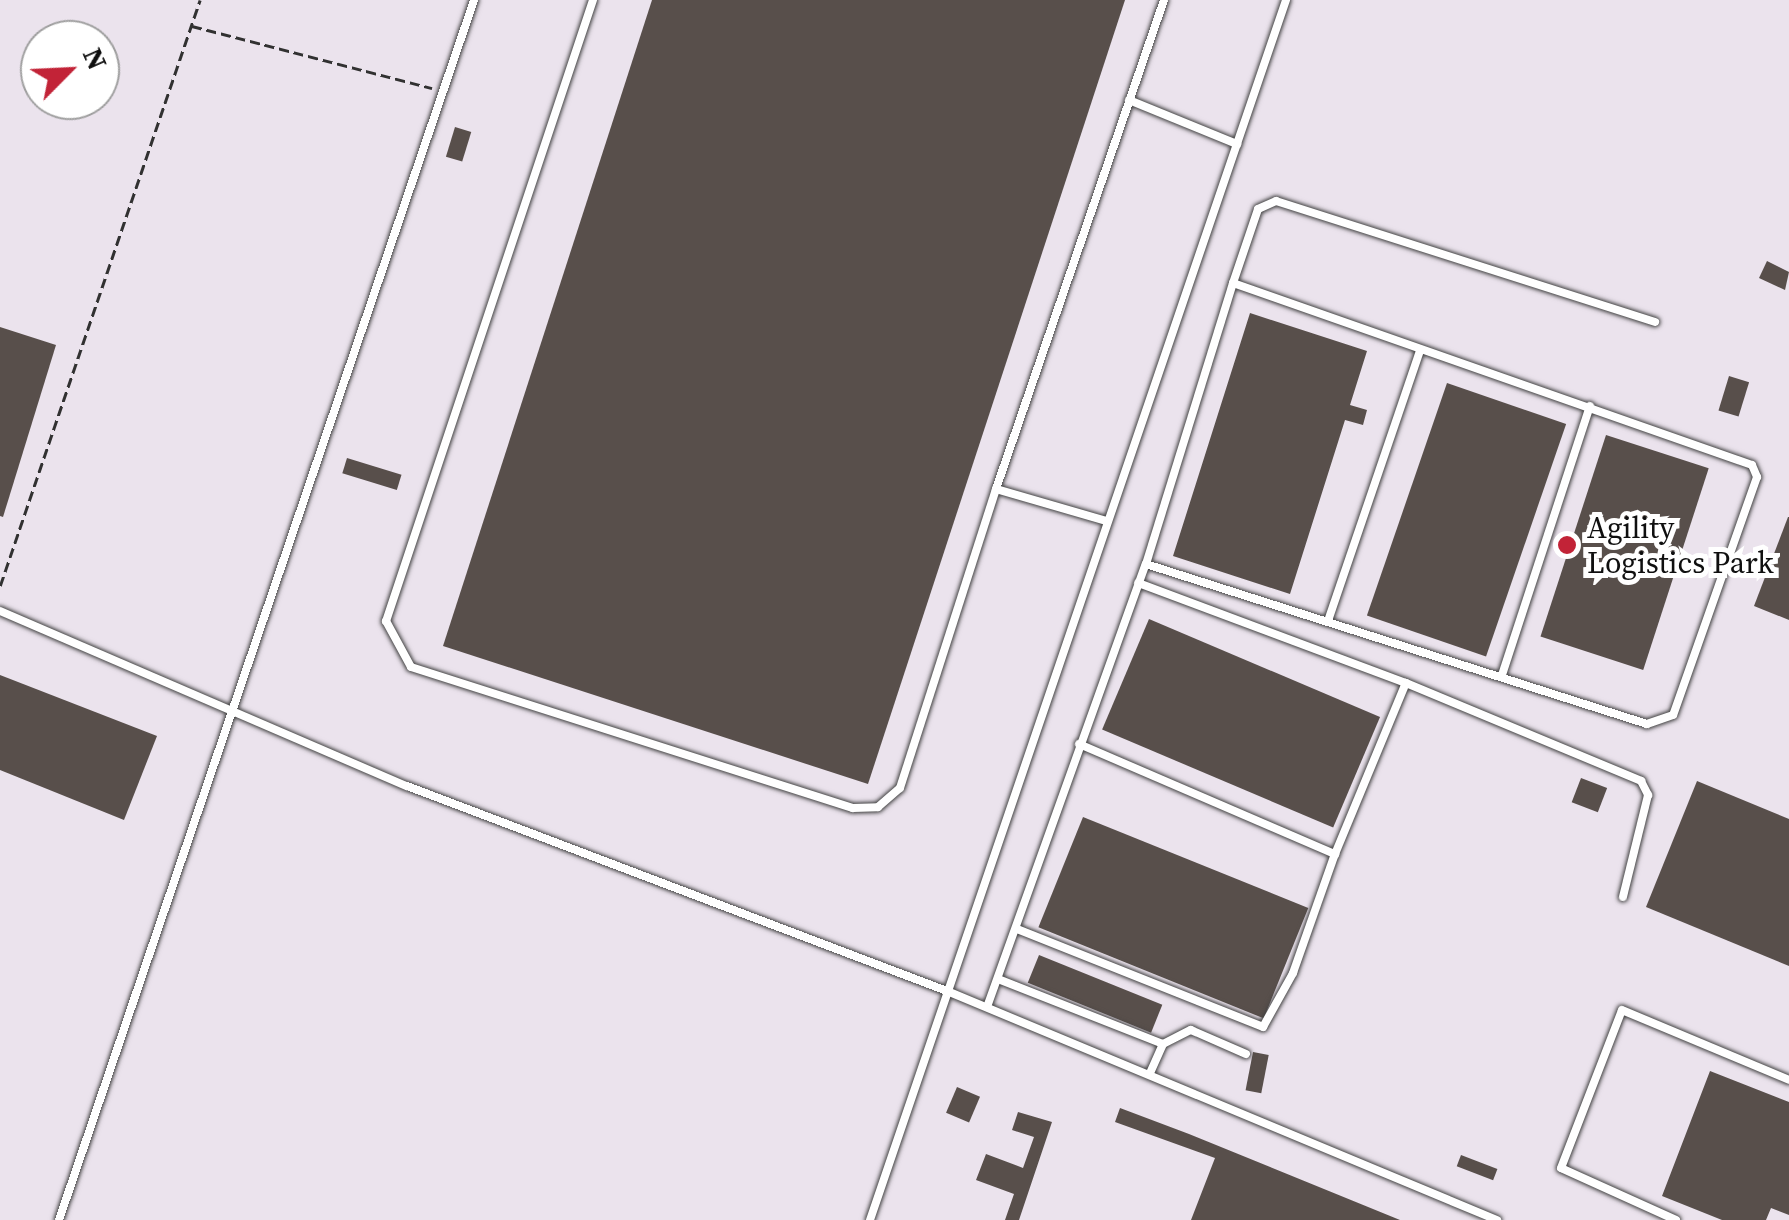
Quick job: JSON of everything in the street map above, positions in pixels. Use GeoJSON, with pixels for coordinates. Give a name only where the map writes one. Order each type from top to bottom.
{"type":"FeatureCollection","features":[{"type":"Feature","properties":{"kind":"lane"},"geometry":{"type":"LineString","coordinates":[[59,1220],[228,712],[474,0]]}},
{"type":"Feature","properties":{"kind":"lane"},"geometry":{"type":"LineString","coordinates":[[593,0],[386,622],[394,647],[411,667],[853,808],[878,807],[900,788],[996,489],[1164,0]]}},
{"type":"Feature","properties":{"kind":"lane"},"geometry":{"type":"LineString","coordinates":[[870,1220],[1286,0]]}},
{"type":"Feature","properties":{"kind":"lane"},"geometry":{"type":"LineString","coordinates":[[1129,100],[1237,144]]}},
{"type":"Feature","properties":{"kind":"lane"},"geometry":{"type":"LineString","coordinates":[[987,1007],[1146,564],[1258,209],[1276,200],[1654,322]]}},
{"type":"Feature","properties":{"kind":"lane"},"geometry":{"type":"LineString","coordinates":[[1146,564],[1329,618],[1647,724],[1672,715],[1754,486],[1752,465],[1734,454],[1420,351],[1234,283]]}},
{"type":"Feature","properties":{"kind":"lane"},"geometry":{"type":"LineString","coordinates":[[1329,618],[1420,351]]}},
{"type":"Feature","properties":{"kind":"lane"},"geometry":{"type":"LineString","coordinates":[[1502,674],[1590,406]]}},
{"type":"Feature","properties":{"kind":"lane"},"geometry":{"type":"LineString","coordinates":[[996,489],[1106,521]]}},
{"type":"Feature","properties":{"kind":"lane"},"geometry":{"type":"LineString","coordinates":[[1138,583],[1406,683],[1641,781],[1648,794],[1623,896]]}},
{"type":"Feature","properties":{"kind":"lane"},"geometry":{"type":"LineString","coordinates":[[0,610],[228,712],[987,1007],[1497,1220]]}},
{"type":"Feature","properties":{"kind":"lane"},"geometry":{"type":"LineString","coordinates":[[1017,929],[1264,1028],[1293,973],[1335,854],[1406,683]]}},
{"type":"Feature","properties":{"kind":"lane"},"geometry":{"type":"LineString","coordinates":[[1079,744],[1335,854]]}},
{"type":"Feature","properties":{"kind":"lane"},"geometry":{"type":"LineString","coordinates":[[998,979],[1163,1044]]}},
{"type":"Feature","properties":{"kind":"lane"},"geometry":{"type":"LineString","coordinates":[[1676,1220],[1561,1168],[1622,1010],[1789,1080]]}},
{"type":"Feature","properties":{"kind":"lane"},"geometry":{"type":"LineString","coordinates":[[1150,1073],[1163,1044],[1192,1030],[1246,1054]]}},
{"type":"Feature","properties":{"kind":"path"},"geometry":{"type":"LineString","coordinates":[[0,586],[200,0]]}},
{"type":"Feature","properties":{"kind":"path"},"geometry":{"type":"LineString","coordinates":[[191,26],[445,92]]}},
{"type":"Feature","properties":{"kind":"shaded area"},"geometry":{"type":"Polygon","coordinates":[[[0,0],[1789,0],[1789,1220],[0,1220],[0,0]]]}},
{"type":"Feature","properties":{"kind":"building"},"geometry":{"type":"Polygon","coordinates":[[[652,0],[1125,0],[868,784],[443,646],[652,0]]]}},
{"type":"Feature","properties":{"kind":"building"},"geometry":{"type":"Polygon","coordinates":[[[455,127],[471,132],[462,162],[446,157],[455,127]]]}},
{"type":"Feature","properties":{"kind":"building"},"geometry":{"type":"Polygon","coordinates":[[[1767,261],[1789,272],[1785,290],[1759,278],[1767,261]]]}},
{"type":"Feature","properties":{"kind":"building"},"geometry":{"type":"Polygon","coordinates":[[[1250,313],[1367,351],[1350,405],[1367,410],[1363,425],[1345,420],[1290,594],[1173,556],[1250,313]]]}},
{"type":"Feature","properties":{"kind":"building"},"geometry":{"type":"Polygon","coordinates":[[[0,327],[56,345],[3,517],[0,516],[0,327]]]}},
{"type":"Feature","properties":{"kind":"building"},"geometry":{"type":"Polygon","coordinates":[[[1729,376],[1749,382],[1739,417],[1718,410],[1729,376]]]}},
{"type":"Feature","properties":{"kind":"building"},"geometry":{"type":"Polygon","coordinates":[[[1447,383],[1566,424],[1486,657],[1367,616],[1447,383]]]}},
{"type":"Feature","properties":{"kind":"building"},"geometry":{"type":"Polygon","coordinates":[[[1606,435],[1709,468],[1643,670],[1540,637],[1606,435]]]}},
{"type":"Feature","properties":{"kind":"building"},"geometry":{"type":"Polygon","coordinates":[[[347,458],[402,475],[397,490],[342,473],[347,458]]]}},
{"type":"Feature","properties":{"kind":"building"},"geometry":{"type":"Polygon","coordinates":[[[1789,517],[1789,620],[1754,606],[1789,517]]]}},
{"type":"Feature","properties":{"kind":"building"},"geometry":{"type":"Polygon","coordinates":[[[1149,619],[1380,717],[1333,828],[1102,729],[1149,619]]]}},
{"type":"Feature","properties":{"kind":"building"},"geometry":{"type":"Polygon","coordinates":[[[0,675],[157,736],[124,820],[0,770],[0,675]]]}},
{"type":"Feature","properties":{"kind":"building"},"geometry":{"type":"Polygon","coordinates":[[[1581,778],[1607,788],[1598,812],[1572,802],[1581,778]]]}},
{"type":"Feature","properties":{"kind":"building"},"geometry":{"type":"Polygon","coordinates":[[[1697,781],[1789,819],[1789,966],[1646,907],[1697,781]]]}},
{"type":"Feature","properties":{"kind":"building"},"geometry":{"type":"Polygon","coordinates":[[[1083,817],[1308,908],[1264,1018],[1038,927],[1083,817]]]}},
{"type":"Feature","properties":{"kind":"building"},"geometry":{"type":"Polygon","coordinates":[[[1039,955],[1162,1005],[1151,1033],[1028,983],[1039,955]]]}},
{"type":"Feature","properties":{"kind":"building"},"geometry":{"type":"Polygon","coordinates":[[[1253,1052],[1269,1055],[1261,1093],[1246,1090],[1253,1052]]]}},
{"type":"Feature","properties":{"kind":"building"},"geometry":{"type":"Polygon","coordinates":[[[1710,1071],[1789,1102],[1789,1215],[1771,1208],[1766,1220],[1722,1220],[1662,1196],[1710,1071]]]}},
{"type":"Feature","properties":{"kind":"building"},"geometry":{"type":"Polygon","coordinates":[[[957,1087],[980,1097],[969,1123],[946,1113],[957,1087]]]}},
{"type":"Feature","properties":{"kind":"building"},"geometry":{"type":"Polygon","coordinates":[[[1120,1108],[1400,1220],[1191,1220],[1215,1158],[1115,1122],[1120,1108]]]}},
{"type":"Feature","properties":{"kind":"building"},"geometry":{"type":"Polygon","coordinates":[[[1018,1112],[1052,1122],[1019,1220],[1005,1220],[1014,1194],[976,1180],[986,1154],[1023,1168],[1034,1137],[1012,1130],[1018,1112]]]}},
{"type":"Feature","properties":{"kind":"building"},"geometry":{"type":"Polygon","coordinates":[[[1461,1155],[1497,1169],[1493,1180],[1457,1166],[1461,1155]]]}},
{"type":"Feature","properties":{"kind":"place","name":"Agility Logistics Park"},"geometry":{"type":"Point","coordinates":[1567,545]}}]}
